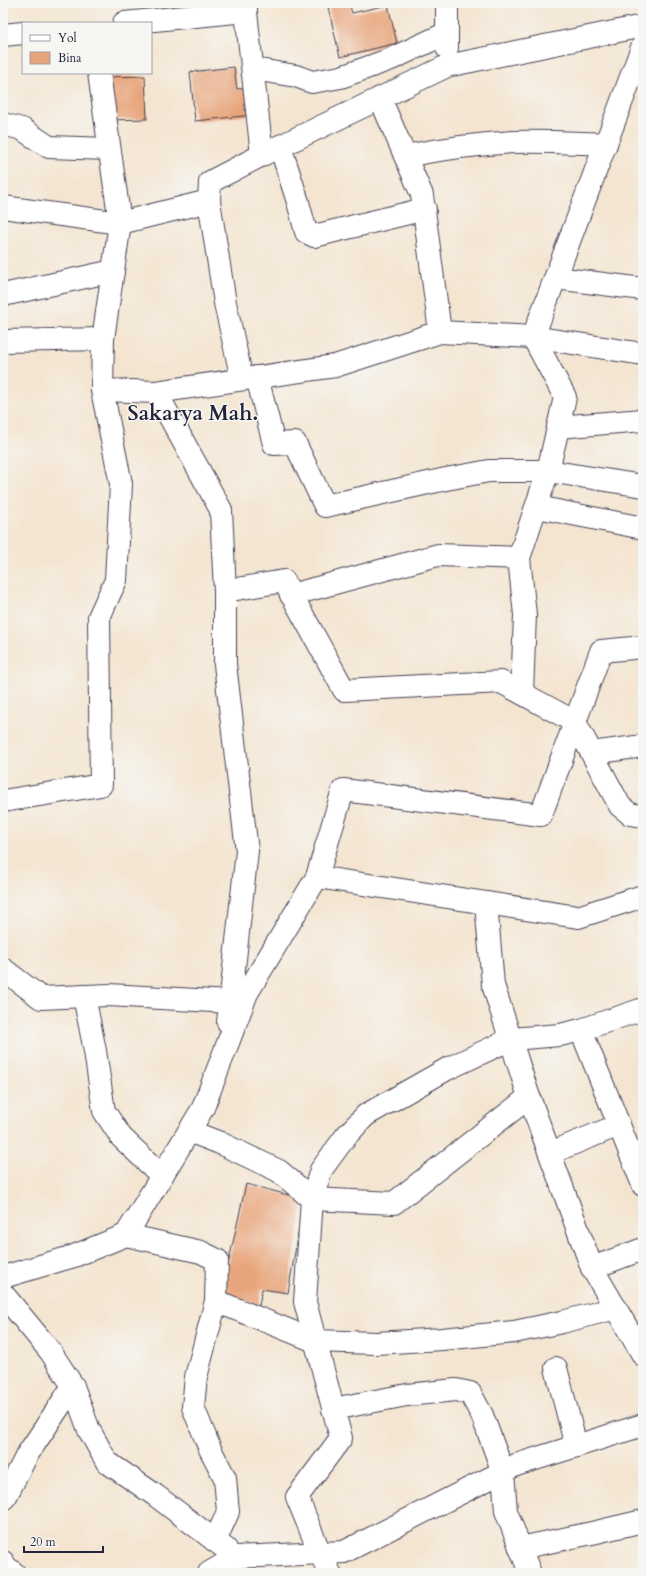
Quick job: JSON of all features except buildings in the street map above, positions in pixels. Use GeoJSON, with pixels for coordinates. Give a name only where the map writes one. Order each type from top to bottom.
{"type":"FeatureCollection","features":[{"type":"Feature","properties":{"kind":"street"},"geometry":{"type":"LineString","coordinates":[[447,3],[447,66]]}},
{"type":"Feature","properties":{"kind":"street"},"geometry":{"type":"LineString","coordinates":[[132,22],[245,7],[253,69],[271,151],[298,202],[306,232],[314,236],[424,210]]}},
{"type":"Feature","properties":{"kind":"street"},"geometry":{"type":"LineString","coordinates":[[643,26],[447,66],[210,182],[209,201],[225,303],[249,378],[274,444],[295,443],[325,506],[489,471],[548,471],[643,486]]}},
{"type":"Feature","properties":{"kind":"street"},"geometry":{"type":"LineString","coordinates":[[3,35],[22,33]]}},
{"type":"Feature","properties":{"kind":"street"},"geometry":{"type":"LineString","coordinates":[[253,69],[296,76],[312,82],[341,77],[391,59],[447,33]]}},
{"type":"Feature","properties":{"kind":"street"},"geometry":{"type":"LineString","coordinates":[[522,693],[525,615],[519,558],[548,471],[565,397],[533,337],[643,45]]}},
{"type":"Feature","properties":{"kind":"street"},"geometry":{"type":"LineString","coordinates":[[3,801],[101,784],[99,617],[116,580],[121,484],[102,390],[103,339],[120,224],[99,74]]}},
{"type":"Feature","properties":{"kind":"street"},"geometry":{"type":"LineString","coordinates":[[380,98],[422,195],[440,332]]}},
{"type":"Feature","properties":{"kind":"street"},"geometry":{"type":"LineString","coordinates":[[3,124],[22,129],[49,147],[109,149]]}},
{"type":"Feature","properties":{"kind":"street"},"geometry":{"type":"LineString","coordinates":[[405,156],[440,150],[513,142],[606,144]]}},
{"type":"Feature","properties":{"kind":"street"},"geometry":{"type":"LineString","coordinates":[[3,207],[120,224],[209,201]]}},
{"type":"Feature","properties":{"kind":"street"},"geometry":{"type":"LineString","coordinates":[[3,295],[113,271]]}},
{"type":"Feature","properties":{"kind":"street"},"geometry":{"type":"LineString","coordinates":[[556,278],[643,289]]}},
{"type":"Feature","properties":{"kind":"street"},"geometry":{"type":"LineString","coordinates":[[102,390],[156,392],[335,366],[440,332],[533,337],[643,354]]}},
{"type":"Feature","properties":{"kind":"street"},"geometry":{"type":"LineString","coordinates":[[3,341],[103,339]]}},
{"type":"Feature","properties":{"kind":"street"},"geometry":{"type":"LineString","coordinates":[[156,392],[221,510],[225,591],[225,664],[247,851],[224,1055]]}},
{"type":"Feature","properties":{"kind":"street"},"geometry":{"type":"LineString","coordinates":[[558,426],[643,420]]}},
{"type":"Feature","properties":{"kind":"street"},"geometry":{"type":"LineString","coordinates":[[537,507],[643,528]]}},
{"type":"Feature","properties":{"kind":"street"},"geometry":{"type":"LineString","coordinates":[[291,595],[438,555],[519,558]]}},
{"type":"Feature","properties":{"kind":"street"},"geometry":{"type":"LineString","coordinates":[[225,591],[284,582],[344,690],[501,682],[522,693],[575,722],[620,806],[630,814],[643,816]]}},
{"type":"Feature","properties":{"kind":"street"},"geometry":{"type":"LineString","coordinates":[[126,1235],[203,1108],[247,993],[317,877],[343,790],[541,815],[601,652],[643,647]]}},
{"type":"Feature","properties":{"kind":"street"},"geometry":{"type":"LineString","coordinates":[[592,754],[643,746]]}},
{"type":"Feature","properties":{"kind":"street"},"geometry":{"type":"LineString","coordinates":[[317,877],[578,917],[643,896]]}},
{"type":"Feature","properties":{"kind":"street"},"geometry":{"type":"LineString","coordinates":[[486,903],[493,985],[529,1097],[592,1268],[643,1355]]}},
{"type":"Feature","properties":{"kind":"street"},"geometry":{"type":"LineString","coordinates":[[3,969],[41,998],[109,995],[230,1002]]}},
{"type":"Feature","properties":{"kind":"street"},"geometry":{"type":"LineString","coordinates":[[84,996],[95,1051],[104,1111],[121,1137],[162,1176]]}},
{"type":"Feature","properties":{"kind":"street"},"geometry":{"type":"LineString","coordinates":[[330,1573],[320,1553],[297,1497],[341,1438],[305,1302],[312,1199],[321,1170],[346,1136],[366,1114],[447,1069],[510,1039],[560,1035],[581,1030],[643,1009]]}},
{"type":"Feature","properties":{"kind":"street"},"geometry":{"type":"LineString","coordinates":[[581,1030],[643,1185]]}},
{"type":"Feature","properties":{"kind":"street"},"geometry":{"type":"LineString","coordinates":[[189,1131],[220,1143],[279,1171],[312,1199],[394,1203],[529,1097]]}},
{"type":"Feature","properties":{"kind":"street"},"geometry":{"type":"LineString","coordinates":[[550,1153],[619,1126]]}},
{"type":"Feature","properties":{"kind":"street"},"geometry":{"type":"LineString","coordinates":[[3,1277],[74,1256],[126,1235],[201,1252],[217,1260],[216,1300],[196,1377],[193,1407],[210,1449],[225,1478],[228,1512],[215,1541]]}},
{"type":"Feature","properties":{"kind":"street"},"geometry":{"type":"LineString","coordinates":[[592,1268],[643,1249]]}},
{"type":"Feature","properties":{"kind":"street"},"geometry":{"type":"LineString","coordinates":[[3,1294],[50,1351],[73,1386],[89,1430],[107,1462],[155,1495],[245,1562]]}},
{"type":"Feature","properties":{"kind":"street"},"geometry":{"type":"LineString","coordinates":[[216,1300],[315,1341],[376,1343],[442,1339],[514,1332],[562,1322],[616,1308]]}},
{"type":"Feature","properties":{"kind":"street"},"geometry":{"type":"LineString","coordinates":[[556,1368],[576,1446]]}},
{"type":"Feature","properties":{"kind":"street"},"geometry":{"type":"LineString","coordinates":[[3,1499],[27,1455],[73,1386]]}},
{"type":"Feature","properties":{"kind":"street"},"geometry":{"type":"LineString","coordinates":[[333,1409],[428,1393],[456,1390],[470,1393],[482,1415],[502,1472],[506,1511],[530,1573]]}},
{"type":"Feature","properties":{"kind":"street"},"geometry":{"type":"LineString","coordinates":[[209,1573],[245,1562],[320,1553],[344,1552],[516,1465],[643,1425]]}},
{"type":"Feature","properties":{"kind":"street"},"geometry":{"type":"LineString","coordinates":[[520,1548],[643,1521]]}},
{"type":"Feature","properties":{"kind":"street"},"geometry":{"type":"LineString","coordinates":[[3,1562],[6,1567],[14,1573]]}},
{"type":"Feature","properties":{"kind":"district","name":"Sakarya Mah."},"geometry":{"type":"Point","coordinates":[193,413]}}]}
